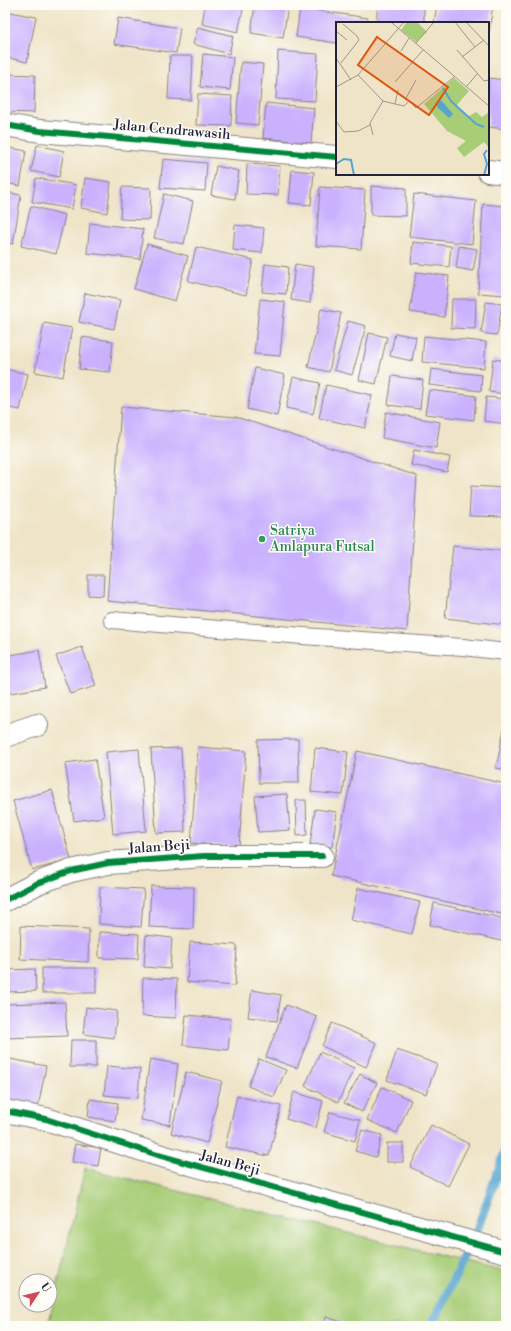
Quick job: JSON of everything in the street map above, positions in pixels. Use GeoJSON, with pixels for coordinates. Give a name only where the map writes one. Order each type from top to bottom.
{"type":"FeatureCollection","features":[{"type":"Feature","properties":{"kind":"street","name":"Jalan Cendrawasih"},"geometry":{"type":"LineString","coordinates":[[5,125],[40,131],[336,157]]}},
{"type":"Feature","properties":{"kind":"street"},"geometry":{"type":"LineString","coordinates":[[489,171],[506,173]]}},
{"type":"Feature","properties":{"kind":"street"},"geometry":{"type":"LineString","coordinates":[[5,736],[37,725]]}},
{"type":"Feature","properties":{"kind":"street","name":"Jalan Beji"},"geometry":{"type":"LineString","coordinates":[[5,900],[38,883],[71,871],[108,863],[204,856],[322,856]]}},
{"type":"Feature","properties":{"kind":"street","name":"Jalan Beji"},"geometry":{"type":"LineString","coordinates":[[5,1111],[46,1119],[158,1156],[496,1249]]}},
{"type":"Feature","properties":{"kind":"lane"},"geometry":{"type":"LineString","coordinates":[[112,620],[303,636],[463,647],[506,652]]}},
{"type":"Feature","properties":{"kind":"green space"},"geometry":{"type":"Polygon","coordinates":[[[85,1168],[506,1272],[506,1326],[48,1326],[51,1313],[58,1313],[58,1283],[85,1168]]]}},
{"type":"Feature","properties":{"kind":"water"},"geometry":{"type":"Polygon","coordinates":[[[181,1319],[206,1326],[179,1326],[181,1319]]]}},
{"type":"Feature","properties":{"kind":"building"},"geometry":{"type":"Polygon","coordinates":[[[205,5],[244,5],[238,32],[202,24],[205,5]]]}},
{"type":"Feature","properties":{"kind":"building"},"geometry":{"type":"Polygon","coordinates":[[[255,5],[288,5],[283,38],[251,33],[255,5]]]}},
{"type":"Feature","properties":{"kind":"building"},"geometry":{"type":"Polygon","coordinates":[[[377,5],[424,5],[424,22],[377,22],[377,5]]]}},
{"type":"Feature","properties":{"kind":"building"},"geometry":{"type":"Polygon","coordinates":[[[437,5],[493,5],[489,32],[489,22],[434,22],[437,5]]]}},
{"type":"Feature","properties":{"kind":"building"},"geometry":{"type":"Polygon","coordinates":[[[300,8],[368,18],[367,22],[336,22],[336,43],[296,37],[300,8]]]}},
{"type":"Feature","properties":{"kind":"building"},"geometry":{"type":"Polygon","coordinates":[[[5,11],[36,17],[27,62],[5,57],[5,11]]]}},
{"type":"Feature","properties":{"kind":"building"},"geometry":{"type":"Polygon","coordinates":[[[118,18],[180,28],[176,53],[114,44],[118,18]]]}},
{"type":"Feature","properties":{"kind":"building"},"geometry":{"type":"Polygon","coordinates":[[[198,27],[233,36],[229,54],[193,44],[198,27]]]}},
{"type":"Feature","properties":{"kind":"building"},"geometry":{"type":"Polygon","coordinates":[[[278,51],[318,54],[315,101],[276,99],[278,51]]]}},
{"type":"Feature","properties":{"kind":"building"},"geometry":{"type":"Polygon","coordinates":[[[203,54],[233,57],[230,90],[200,87],[203,54]]]}},
{"type":"Feature","properties":{"kind":"building"},"geometry":{"type":"Polygon","coordinates":[[[170,56],[193,56],[191,100],[168,99],[170,56]]]}},
{"type":"Feature","properties":{"kind":"building"},"geometry":{"type":"Polygon","coordinates":[[[241,62],[263,64],[258,125],[236,123],[241,62]]]}},
{"type":"Feature","properties":{"kind":"building"},"geometry":{"type":"Polygon","coordinates":[[[5,74],[35,75],[34,113],[5,112],[5,74]]]}},
{"type":"Feature","properties":{"kind":"building"},"geometry":{"type":"Polygon","coordinates":[[[489,78],[506,80],[506,129],[489,127],[489,78]]]}},
{"type":"Feature","properties":{"kind":"building"},"geometry":{"type":"Polygon","coordinates":[[[198,94],[232,96],[231,126],[196,125],[198,94]]]}},
{"type":"Feature","properties":{"kind":"building"},"geometry":{"type":"Polygon","coordinates":[[[266,103],[314,108],[311,143],[263,138],[266,103]]]}},
{"type":"Feature","properties":{"kind":"building"},"geometry":{"type":"Polygon","coordinates":[[[37,145],[64,151],[59,177],[31,171],[37,145]]]}},
{"type":"Feature","properties":{"kind":"building"},"geometry":{"type":"Polygon","coordinates":[[[5,147],[26,151],[20,186],[5,183],[5,147]]]}},
{"type":"Feature","properties":{"kind":"building"},"geometry":{"type":"Polygon","coordinates":[[[163,159],[207,163],[205,191],[160,188],[163,159]]]}},
{"type":"Feature","properties":{"kind":"building"},"geometry":{"type":"Polygon","coordinates":[[[247,164],[280,166],[278,195],[246,194],[247,164]]]}},
{"type":"Feature","properties":{"kind":"building"},"geometry":{"type":"Polygon","coordinates":[[[216,166],[239,171],[235,199],[211,195],[216,166]]]}},
{"type":"Feature","properties":{"kind":"building"},"geometry":{"type":"Polygon","coordinates":[[[292,170],[314,172],[311,205],[289,203],[292,170]]]}},
{"type":"Feature","properties":{"kind":"building"},"geometry":{"type":"Polygon","coordinates":[[[36,178],[76,185],[72,209],[32,202],[36,178]]]}},
{"type":"Feature","properties":{"kind":"building"},"geometry":{"type":"Polygon","coordinates":[[[85,178],[111,182],[107,213],[81,208],[85,178]]]}},
{"type":"Feature","properties":{"kind":"building"},"geometry":{"type":"Polygon","coordinates":[[[371,186],[406,188],[406,216],[371,215],[371,186]]]}},
{"type":"Feature","properties":{"kind":"building"},"geometry":{"type":"Polygon","coordinates":[[[122,187],[151,188],[150,220],[120,219],[122,187]]]}},
{"type":"Feature","properties":{"kind":"building"},"geometry":{"type":"Polygon","coordinates":[[[320,187],[365,190],[361,249],[316,246],[320,187]]]}},
{"type":"Feature","properties":{"kind":"building"},"geometry":{"type":"Polygon","coordinates":[[[5,192],[21,195],[13,244],[5,243],[5,192]]]}},
{"type":"Feature","properties":{"kind":"building"},"geometry":{"type":"Polygon","coordinates":[[[164,194],[193,201],[184,244],[154,238],[164,194]]]}},
{"type":"Feature","properties":{"kind":"building"},"geometry":{"type":"Polygon","coordinates":[[[414,194],[476,201],[472,244],[409,237],[414,194]]]}},
{"type":"Feature","properties":{"kind":"building"},"geometry":{"type":"Polygon","coordinates":[[[483,204],[506,206],[506,295],[478,293],[483,204]]]}},
{"type":"Feature","properties":{"kind":"building"},"geometry":{"type":"Polygon","coordinates":[[[31,206],[65,215],[56,254],[21,246],[31,206]]]}},
{"type":"Feature","properties":{"kind":"building"},"geometry":{"type":"Polygon","coordinates":[[[90,223],[143,229],[140,259],[87,253],[90,223]]]}},
{"type":"Feature","properties":{"kind":"building"},"geometry":{"type":"Polygon","coordinates":[[[235,225],[264,228],[262,253],[233,250],[235,225]]]}},
{"type":"Feature","properties":{"kind":"building"},"geometry":{"type":"Polygon","coordinates":[[[413,242],[451,246],[449,267],[411,263],[413,242]]]}},
{"type":"Feature","properties":{"kind":"building"},"geometry":{"type":"Polygon","coordinates":[[[147,244],[188,256],[175,301],[134,289],[147,244]]]}},
{"type":"Feature","properties":{"kind":"building"},"geometry":{"type":"Polygon","coordinates":[[[459,246],[477,249],[473,271],[456,268],[459,246]]]}},
{"type":"Feature","properties":{"kind":"building"},"geometry":{"type":"Polygon","coordinates":[[[196,247],[253,260],[246,295],[188,281],[196,247]]]}},
{"type":"Feature","properties":{"kind":"building"},"geometry":{"type":"Polygon","coordinates":[[[265,264],[288,267],[286,294],[262,292],[265,264]]]}},
{"type":"Feature","properties":{"kind":"building"},"geometry":{"type":"Polygon","coordinates":[[[295,264],[314,267],[310,303],[291,300],[295,264]]]}},
{"type":"Feature","properties":{"kind":"building"},"geometry":{"type":"Polygon","coordinates":[[[416,272],[449,276],[444,317],[410,312],[416,272]]]}},
{"type":"Feature","properties":{"kind":"building"},"geometry":{"type":"Polygon","coordinates":[[[85,293],[120,300],[114,329],[79,322],[85,293]]]}},
{"type":"Feature","properties":{"kind":"building"},"geometry":{"type":"Polygon","coordinates":[[[260,299],[285,302],[280,356],[254,354],[260,299]]]}},
{"type":"Feature","properties":{"kind":"building"},"geometry":{"type":"Polygon","coordinates":[[[452,299],[476,299],[475,329],[451,328],[452,299]]]}},
{"type":"Feature","properties":{"kind":"building"},"geometry":{"type":"Polygon","coordinates":[[[486,302],[502,304],[497,335],[481,333],[486,302]]]}},
{"type":"Feature","properties":{"kind":"building"},"geometry":{"type":"Polygon","coordinates":[[[321,309],[341,313],[329,372],[308,367],[321,309]]]}},
{"type":"Feature","properties":{"kind":"building"},"geometry":{"type":"Polygon","coordinates":[[[348,321],[366,326],[352,375],[334,370],[348,321]]]}},
{"type":"Feature","properties":{"kind":"building"},"geometry":{"type":"Polygon","coordinates":[[[44,323],[72,328],[63,377],[35,372],[44,323]]]}},
{"type":"Feature","properties":{"kind":"building"},"geometry":{"type":"Polygon","coordinates":[[[369,333],[387,337],[376,384],[359,380],[369,333]]]}},
{"type":"Feature","properties":{"kind":"building"},"geometry":{"type":"Polygon","coordinates":[[[395,333],[416,337],[412,361],[390,356],[395,333]]]}},
{"type":"Feature","properties":{"kind":"building"},"geometry":{"type":"Polygon","coordinates":[[[424,336],[486,342],[484,368],[422,362],[424,336]]]}},
{"type":"Feature","properties":{"kind":"building"},"geometry":{"type":"Polygon","coordinates":[[[82,337],[113,341],[110,372],[79,369],[82,337]]]}},
{"type":"Feature","properties":{"kind":"building"},"geometry":{"type":"Polygon","coordinates":[[[493,359],[506,361],[506,394],[489,392],[493,359]]]}},
{"type":"Feature","properties":{"kind":"building"},"geometry":{"type":"Polygon","coordinates":[[[255,368],[285,375],[277,416],[247,409],[255,368]]]}},
{"type":"Feature","properties":{"kind":"building"},"geometry":{"type":"Polygon","coordinates":[[[5,369],[28,374],[20,410],[5,407],[5,369]]]}},
{"type":"Feature","properties":{"kind":"building"},"geometry":{"type":"Polygon","coordinates":[[[431,369],[482,375],[481,391],[429,385],[431,369]]]}},
{"type":"Feature","properties":{"kind":"building"},"geometry":{"type":"Polygon","coordinates":[[[392,376],[423,380],[420,409],[388,405],[392,376]]]}},
{"type":"Feature","properties":{"kind":"building"},"geometry":{"type":"Polygon","coordinates":[[[293,377],[320,383],[313,414],[286,408],[293,377]]]}},
{"type":"Feature","properties":{"kind":"building"},"geometry":{"type":"Polygon","coordinates":[[[326,385],[372,395],[365,428],[319,418],[326,385]]]}},
{"type":"Feature","properties":{"kind":"building"},"geometry":{"type":"Polygon","coordinates":[[[429,390],[476,396],[474,420],[425,414],[429,390]]]}},
{"type":"Feature","properties":{"kind":"building"},"geometry":{"type":"Polygon","coordinates":[[[486,397],[506,399],[506,424],[484,421],[486,397]]]}},
{"type":"Feature","properties":{"kind":"building","name":"Satriya Amlapura Futsal"},"geometry":{"type":"Polygon","coordinates":[[[121,407],[236,417],[417,476],[407,631],[107,601],[121,407]]]}},
{"type":"Feature","properties":{"kind":"building"},"geometry":{"type":"Polygon","coordinates":[[[386,412],[440,422],[436,448],[382,438],[386,412]]]}},
{"type":"Feature","properties":{"kind":"building"},"geometry":{"type":"Polygon","coordinates":[[[414,450],[450,457],[447,472],[411,465],[414,450]]]}},
{"type":"Feature","properties":{"kind":"building"},"geometry":{"type":"Polygon","coordinates":[[[471,486],[506,488],[506,517],[469,516],[471,486]]]}},
{"type":"Feature","properties":{"kind":"building"},"geometry":{"type":"Polygon","coordinates":[[[453,546],[506,551],[506,625],[445,618],[453,546]]]}},
{"type":"Feature","properties":{"kind":"building"},"geometry":{"type":"Polygon","coordinates":[[[88,575],[104,575],[103,596],[88,595],[88,575]]]}},
{"type":"Feature","properties":{"kind":"building"},"geometry":{"type":"Polygon","coordinates":[[[82,647],[96,686],[70,694],[56,656],[82,647]]]}},
{"type":"Feature","properties":{"kind":"building"},"geometry":{"type":"Polygon","coordinates":[[[39,650],[45,687],[5,694],[5,656],[39,650]]]}},
{"type":"Feature","properties":{"kind":"building"},"geometry":{"type":"Polygon","coordinates":[[[504,729],[506,729],[506,770],[496,768],[504,729]]]}},
{"type":"Feature","properties":{"kind":"building"},"geometry":{"type":"Polygon","coordinates":[[[298,739],[299,783],[259,783],[258,740],[298,739]]]}},
{"type":"Feature","properties":{"kind":"building"},"geometry":{"type":"Polygon","coordinates":[[[198,747],[246,751],[239,847],[191,843],[198,747]]]}},
{"type":"Feature","properties":{"kind":"building"},"geometry":{"type":"Polygon","coordinates":[[[181,748],[185,832],[156,833],[151,749],[181,748]]]}},
{"type":"Feature","properties":{"kind":"building"},"geometry":{"type":"Polygon","coordinates":[[[315,748],[348,752],[343,795],[311,792],[315,748]]]}},
{"type":"Feature","properties":{"kind":"building"},"geometry":{"type":"Polygon","coordinates":[[[139,749],[146,831],[113,834],[106,752],[139,749]]]}},
{"type":"Feature","properties":{"kind":"building"},"geometry":{"type":"Polygon","coordinates":[[[357,751],[506,784],[506,915],[331,876],[357,751]]]}},
{"type":"Feature","properties":{"kind":"building"},"geometry":{"type":"Polygon","coordinates":[[[95,759],[104,817],[74,821],[65,763],[95,759]]]}},
{"type":"Feature","properties":{"kind":"building"},"geometry":{"type":"Polygon","coordinates":[[[52,790],[71,860],[32,870],[13,801],[52,790]]]}},
{"type":"Feature","properties":{"kind":"building"},"geometry":{"type":"Polygon","coordinates":[[[287,794],[290,830],[258,832],[255,796],[287,794]]]}},
{"type":"Feature","properties":{"kind":"building"},"geometry":{"type":"Polygon","coordinates":[[[296,800],[306,800],[307,835],[297,836],[296,800]]]}},
{"type":"Feature","properties":{"kind":"building"},"geometry":{"type":"Polygon","coordinates":[[[315,809],[337,812],[332,847],[310,845],[315,809]]]}},
{"type":"Feature","properties":{"kind":"building"},"geometry":{"type":"Polygon","coordinates":[[[151,886],[194,887],[193,929],[149,927],[151,886]]]}},
{"type":"Feature","properties":{"kind":"building"},"geometry":{"type":"Polygon","coordinates":[[[100,887],[144,889],[141,927],[99,924],[100,887]]]}},
{"type":"Feature","properties":{"kind":"building"},"geometry":{"type":"Polygon","coordinates":[[[358,888],[420,902],[412,934],[351,920],[358,888]]]}},
{"type":"Feature","properties":{"kind":"building"},"geometry":{"type":"Polygon","coordinates":[[[434,903],[506,919],[506,942],[430,925],[434,903]]]}},
{"type":"Feature","properties":{"kind":"building"},"geometry":{"type":"Polygon","coordinates":[[[21,926],[89,929],[88,962],[20,959],[21,926]]]}},
{"type":"Feature","properties":{"kind":"building"},"geometry":{"type":"Polygon","coordinates":[[[99,932],[139,934],[138,959],[99,958],[99,932]]]}},
{"type":"Feature","properties":{"kind":"building"},"geometry":{"type":"Polygon","coordinates":[[[146,935],[172,938],[170,969],[144,967],[146,935]]]}},
{"type":"Feature","properties":{"kind":"building"},"geometry":{"type":"Polygon","coordinates":[[[190,942],[237,945],[235,986],[187,982],[190,942]]]}},
{"type":"Feature","properties":{"kind":"building"},"geometry":{"type":"Polygon","coordinates":[[[42,968],[96,968],[96,993],[42,993],[42,968]]]}},
{"type":"Feature","properties":{"kind":"building"},"geometry":{"type":"Polygon","coordinates":[[[35,969],[36,991],[5,992],[5,970],[35,969]]]}},
{"type":"Feature","properties":{"kind":"building"},"geometry":{"type":"Polygon","coordinates":[[[143,978],[177,979],[176,1018],[142,1016],[143,978]]]}},
{"type":"Feature","properties":{"kind":"building"},"geometry":{"type":"Polygon","coordinates":[[[252,990],[281,995],[277,1021],[248,1017],[252,990]]]}},
{"type":"Feature","properties":{"kind":"building"},"geometry":{"type":"Polygon","coordinates":[[[65,1002],[67,1036],[5,1038],[5,1004],[65,1002]]]}},
{"type":"Feature","properties":{"kind":"building"},"geometry":{"type":"Polygon","coordinates":[[[286,1005],[317,1017],[297,1068],[266,1057],[286,1005]]]}},
{"type":"Feature","properties":{"kind":"building"},"geometry":{"type":"Polygon","coordinates":[[[86,1007],[117,1011],[114,1038],[83,1034],[86,1007]]]}},
{"type":"Feature","properties":{"kind":"building"},"geometry":{"type":"Polygon","coordinates":[[[186,1015],[231,1019],[228,1050],[183,1045],[186,1015]]]}},
{"type":"Feature","properties":{"kind":"building"},"geometry":{"type":"Polygon","coordinates":[[[332,1023],[377,1043],[366,1067],[322,1046],[332,1023]]]}},
{"type":"Feature","properties":{"kind":"building"},"geometry":{"type":"Polygon","coordinates":[[[71,1040],[96,1040],[96,1067],[70,1067],[71,1040]]]}},
{"type":"Feature","properties":{"kind":"building"},"geometry":{"type":"Polygon","coordinates":[[[397,1050],[437,1064],[426,1094],[387,1080],[397,1050]]]}},
{"type":"Feature","properties":{"kind":"building"},"geometry":{"type":"Polygon","coordinates":[[[320,1052],[354,1068],[338,1102],[305,1086],[320,1052]]]}},
{"type":"Feature","properties":{"kind":"building"},"geometry":{"type":"Polygon","coordinates":[[[5,1058],[46,1066],[38,1108],[5,1101],[5,1058]]]}},
{"type":"Feature","properties":{"kind":"building"},"geometry":{"type":"Polygon","coordinates":[[[150,1059],[178,1064],[170,1125],[141,1120],[150,1059]]]}},
{"type":"Feature","properties":{"kind":"building"},"geometry":{"type":"Polygon","coordinates":[[[259,1059],[286,1070],[274,1097],[248,1086],[259,1059]]]}},
{"type":"Feature","properties":{"kind":"building"},"geometry":{"type":"Polygon","coordinates":[[[107,1066],[140,1069],[138,1098],[104,1095],[107,1066]]]}},
{"type":"Feature","properties":{"kind":"building"},"geometry":{"type":"Polygon","coordinates":[[[186,1072],[222,1081],[207,1143],[171,1133],[186,1072]]]}},
{"type":"Feature","properties":{"kind":"building"},"geometry":{"type":"Polygon","coordinates":[[[360,1074],[377,1083],[362,1112],[344,1103],[360,1074]]]}},
{"type":"Feature","properties":{"kind":"building"},"geometry":{"type":"Polygon","coordinates":[[[382,1087],[411,1100],[397,1133],[367,1120],[382,1087]]]}},
{"type":"Feature","properties":{"kind":"building"},"geometry":{"type":"Polygon","coordinates":[[[294,1092],[323,1101],[316,1128],[286,1119],[294,1092]]]}},
{"type":"Feature","properties":{"kind":"building"},"geometry":{"type":"Polygon","coordinates":[[[237,1096],[281,1106],[269,1156],[225,1147],[237,1096]]]}},
{"type":"Feature","properties":{"kind":"building"},"geometry":{"type":"Polygon","coordinates":[[[90,1099],[118,1103],[115,1121],[88,1117],[90,1099]]]}},
{"type":"Feature","properties":{"kind":"building"},"geometry":{"type":"Polygon","coordinates":[[[330,1112],[360,1120],[355,1141],[324,1132],[330,1112]]]}},
{"type":"Feature","properties":{"kind":"building"},"geometry":{"type":"Polygon","coordinates":[[[431,1125],[469,1144],[448,1186],[410,1167],[431,1125]]]}},
{"type":"Feature","properties":{"kind":"building"},"geometry":{"type":"Polygon","coordinates":[[[362,1130],[382,1135],[376,1157],[355,1151],[362,1130]]]}},
{"type":"Feature","properties":{"kind":"building"},"geometry":{"type":"Polygon","coordinates":[[[387,1143],[403,1143],[403,1162],[387,1162],[387,1143]]]}},
{"type":"Feature","properties":{"kind":"building"},"geometry":{"type":"Polygon","coordinates":[[[75,1144],[101,1148],[98,1166],[72,1162],[75,1144]]]}},
{"type":"Feature","properties":{"kind":"building"},"geometry":{"type":"Polygon","coordinates":[[[326,1317],[354,1326],[324,1326],[326,1317]]]}},
{"type":"Feature","properties":{"kind":"building"},"geometry":{"type":"Polygon","coordinates":[[[144,1323],[154,1325],[144,1326],[144,1323]]]}},
{"type":"Feature","properties":{"kind":"waterway"},"geometry":{"type":"LineString","coordinates":[[431,1326],[474,1238],[506,1149]]}},
{"type":"Feature","properties":{"kind":"cycle path"},"geometry":{"type":"LineString","coordinates":[[5,125],[40,131],[336,157]]}},
{"type":"Feature","properties":{"kind":"cycle path"},"geometry":{"type":"LineString","coordinates":[[5,900],[38,883],[71,871],[108,863],[204,856],[322,856]]}},
{"type":"Feature","properties":{"kind":"cycle path"},"geometry":{"type":"LineString","coordinates":[[5,1111],[46,1119],[158,1155],[506,1252]]}},
{"type":"Feature","properties":{"kind":"place","name":"Satriya Amlapura Futsal"},"geometry":{"type":"Point","coordinates":[262,539]}}]}
